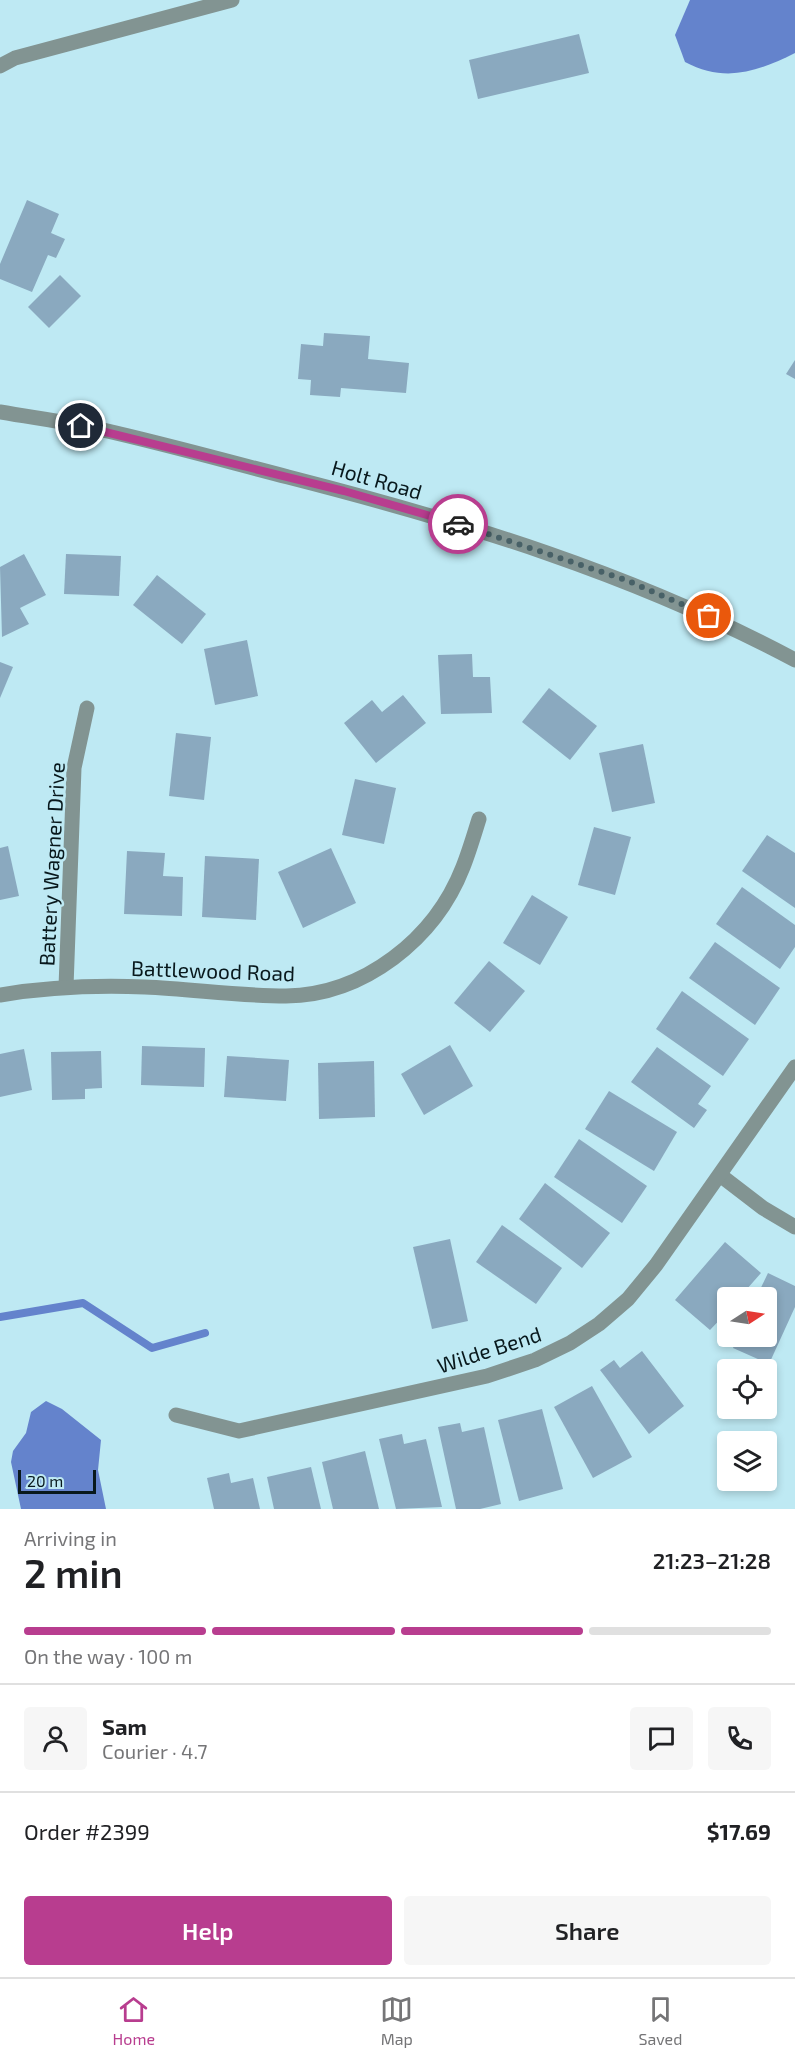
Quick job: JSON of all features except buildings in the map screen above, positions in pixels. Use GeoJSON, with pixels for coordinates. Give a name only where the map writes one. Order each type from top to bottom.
{"type":"FeatureCollection","features":[{"type":"Feature","properties":{"kind":"street"},"geometry":{"type":"LineString","coordinates":[[0,66],[15,58],[232,0]]}},
{"type":"Feature","properties":{"kind":"street","name":"Holt Road"},"geometry":{"type":"LineString","coordinates":[[0,412],[102,429],[344,491],[452,522],[626,580],[730,625],[795,660]]}},
{"type":"Feature","properties":{"kind":"street","name":"Battery Wagner Drive"},"geometry":{"type":"LineString","coordinates":[[66,987],[74,768],[87,708]]}},
{"type":"Feature","properties":{"kind":"street","name":"Battlewood Road"},"geometry":{"type":"LineString","coordinates":[[0,995],[66,987],[145,987],[286,996],[312,994],[363,978],[389,963],[435,917],[463,869],[478,819]]}},
{"type":"Feature","properties":{"kind":"street","name":"Wilde Bend"},"geometry":{"type":"LineString","coordinates":[[176,1415],[239,1431],[441,1387],[535,1360],[570,1343],[598,1324],[627,1299],[656,1265],[795,1067]]}},
{"type":"Feature","properties":{"kind":"street"},"geometry":{"type":"LineString","coordinates":[[720,1175],[764,1208],[795,1227]]}},
{"type":"Feature","properties":{"kind":"water"},"geometry":{"type":"Polygon","coordinates":[[[690,0],[795,0],[795,53],[754,70],[741,72],[714,72],[685,62],[675,35],[690,0]]]}},
{"type":"Feature","properties":{"kind":"water"},"geometry":{"type":"Polygon","coordinates":[[[46,1401],[62,1409],[101,1440],[98,1470],[106,1509],[21,1509],[11,1462],[13,1451],[26,1433],[31,1412],[46,1401]]]}},
{"type":"Feature","properties":{"kind":"waterway"},"geometry":{"type":"LineString","coordinates":[[0,1317],[83,1303],[152,1348],[205,1333]]}},
{"type":"Feature","properties":{"kind":"way so far"},"geometry":{"type":"LineString","coordinates":[[458,524],[542,550],[626,580],[709,616]]}},
{"type":"Feature","properties":{"kind":"route"},"geometry":{"type":"LineString","coordinates":[[81,426],[102,429],[344,491],[458,524]]}}]}
